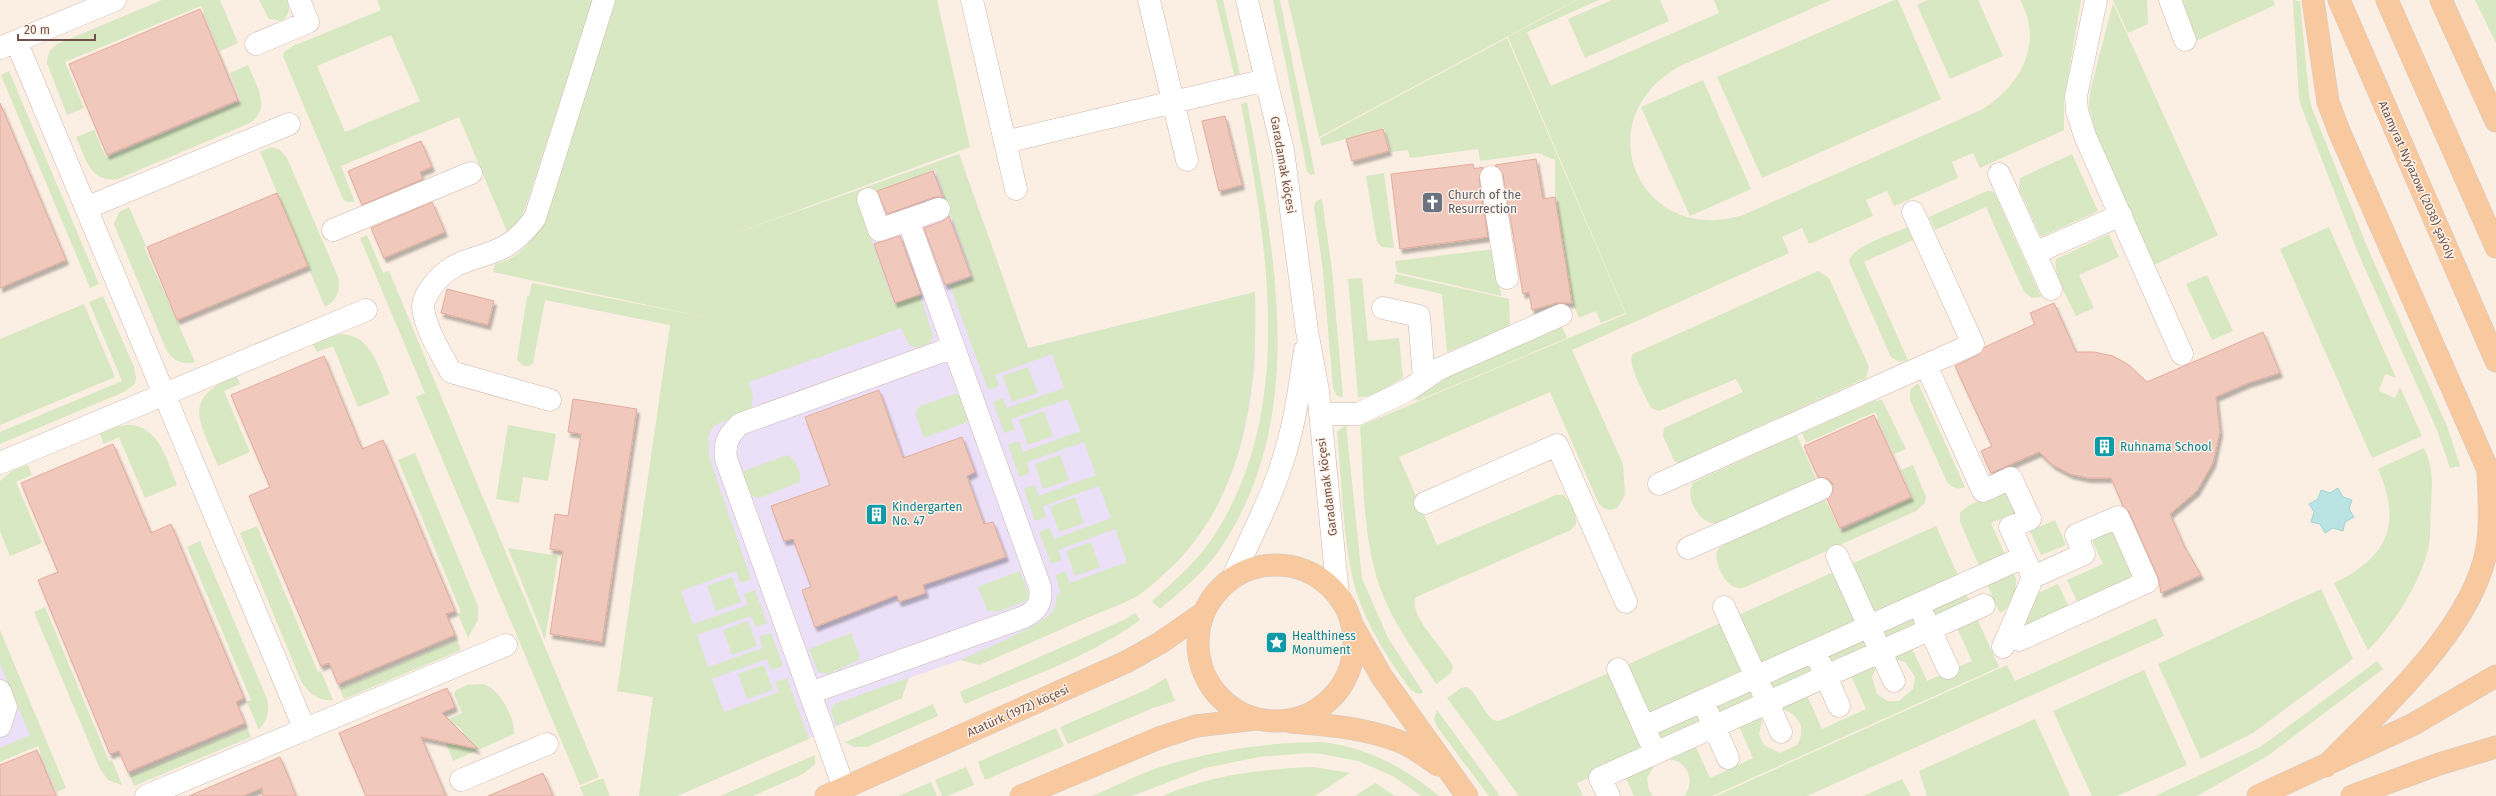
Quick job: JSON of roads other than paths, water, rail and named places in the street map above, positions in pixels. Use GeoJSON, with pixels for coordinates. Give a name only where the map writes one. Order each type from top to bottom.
{"type":"FeatureCollection","features":[{"type":"Feature","properties":{"kind":"main road"},"geometry":{"type":"LineString","coordinates":[[2313,0],[2328,102],[2492,479],[2487,548],[2475,588],[2462,611],[2418,669],[2326,766]]}},
{"type":"Feature","properties":{"kind":"main road","name":"Atamyrat Nyýazow (2038) şaýoly"},"geometry":{"type":"LineString","coordinates":[[2339,0],[2496,360]]}},
{"type":"Feature","properties":{"kind":"main road"},"geometry":{"type":"LineString","coordinates":[[2387,0],[2496,247]]}},
{"type":"Feature","properties":{"kind":"main road"},"geometry":{"type":"LineString","coordinates":[[2441,0],[2496,121]]}},
{"type":"Feature","properties":{"kind":"main road"},"geometry":{"type":"LineString","coordinates":[[1257,719],[1236,711],[1219,697],[1206,679],[1198,658],[1198,636],[1202,614],[1214,593],[1233,577],[1250,568],[1270,564],[1289,566],[1308,571],[1325,582],[1338,596],[1348,611],[1353,627],[1382,677],[1467,796]]}},
{"type":"Feature","properties":{"kind":"main road","name":"Atatürk (1972) köçesi"},"geometry":{"type":"LineString","coordinates":[[835,792],[1126,662],[1160,643],[1202,614]]}},
{"type":"Feature","properties":{"kind":"main road"},"geometry":{"type":"LineString","coordinates":[[1284,721],[1305,716],[1324,706],[1339,690],[1350,670],[1354,649],[1353,627]]}},
{"type":"Feature","properties":{"kind":"main road"},"geometry":{"type":"LineString","coordinates":[[2258,796],[2326,766],[2412,725],[2496,676]]}},
{"type":"Feature","properties":{"kind":"main road"},"geometry":{"type":"LineString","coordinates":[[1022,796],[1159,738],[1196,726],[1257,719],[1338,726],[1382,736],[1402,742],[1449,772]]}},
{"type":"Feature","properties":{"kind":"main road"},"geometry":{"type":"LineString","coordinates":[[2352,796],[2439,764],[2496,747]]}},
{"type":"Feature","properties":{"kind":"street"},"geometry":{"type":"LineString","coordinates":[[115,0],[8,45],[86,208],[305,730]]}},
{"type":"Feature","properties":{"kind":"street"},"geometry":{"type":"LineString","coordinates":[[256,44],[308,22],[299,0]]}},
{"type":"Feature","properties":{"kind":"street"},"geometry":{"type":"LineString","coordinates":[[550,400],[451,372],[429,327],[423,307],[426,294],[449,268],[461,261],[504,247],[525,231],[534,218],[604,0]]}},
{"type":"Feature","properties":{"kind":"street"},"geometry":{"type":"LineString","coordinates":[[972,0],[1016,189]]}},
{"type":"Feature","properties":{"kind":"street"},"geometry":{"type":"LineString","coordinates":[[1149,0],[1187,160]]}},
{"type":"Feature","properties":{"kind":"street","name":"Garadamak köçesi"},"geometry":{"type":"LineString","coordinates":[[1247,0],[1282,151],[1320,414],[1338,596]]}},
{"type":"Feature","properties":{"kind":"street"},"geometry":{"type":"LineString","coordinates":[[2096,0],[2076,96],[2077,112],[2085,136],[2182,354]]}},
{"type":"Feature","properties":{"kind":"street"},"geometry":{"type":"LineString","coordinates":[[2170,0],[2185,40]]}},
{"type":"Feature","properties":{"kind":"street"},"geometry":{"type":"LineString","coordinates":[[1005,142],[1266,80]]}},
{"type":"Feature","properties":{"kind":"street"},"geometry":{"type":"LineString","coordinates":[[86,208],[289,124]]}},
{"type":"Feature","properties":{"kind":"street"},"geometry":{"type":"LineString","coordinates":[[333,230],[471,173]]}},
{"type":"Feature","properties":{"kind":"street"},"geometry":{"type":"LineString","coordinates":[[1999,174],[2051,289]]}},
{"type":"Feature","properties":{"kind":"street"},"geometry":{"type":"LineString","coordinates":[[1491,177],[1507,278]]}},
{"type":"Feature","properties":{"kind":"street"},"geometry":{"type":"LineString","coordinates":[[868,199],[879,230],[939,209]]}},
{"type":"Feature","properties":{"kind":"street"},"geometry":{"type":"LineString","coordinates":[[1659,484],[1973,344],[1913,212]]}},
{"type":"Feature","properties":{"kind":"street"},"geometry":{"type":"LineString","coordinates":[[2035,253],[2121,215]]}},
{"type":"Feature","properties":{"kind":"street"},"geometry":{"type":"LineString","coordinates":[[810,693],[1024,617],[1038,607],[1042,598],[1040,587],[908,220]]}},
{"type":"Feature","properties":{"kind":"street"},"geometry":{"type":"LineString","coordinates":[[1383,308],[1419,316],[1424,379]]}},
{"type":"Feature","properties":{"kind":"street"},"geometry":{"type":"LineString","coordinates":[[0,463],[366,310]]}},
{"type":"Feature","properties":{"kind":"street"},"geometry":{"type":"LineString","coordinates":[[1320,414],[1358,414],[1408,390],[1439,369],[1561,315]]}},
{"type":"Feature","properties":{"kind":"street","name":"Garadamak köçesi"},"geometry":{"type":"LineString","coordinates":[[1233,577],[1266,502],[1286,451],[1299,392],[1307,331]]}},
{"type":"Feature","properties":{"kind":"street"},"geometry":{"type":"LineString","coordinates":[[835,792],[810,693],[726,460],[724,447],[727,437],[740,424],[758,416],[954,347]]}},
{"type":"Feature","properties":{"kind":"street"},"geometry":{"type":"LineString","coordinates":[[1926,365],[1983,491],[2011,478],[2030,519],[2010,527],[2033,577],[2011,643],[2147,582],[2118,517],[2076,535],[2084,554],[2033,577]]}},
{"type":"Feature","properties":{"kind":"street"},"geometry":{"type":"LineString","coordinates":[[1426,503],[1557,445],[1626,602]]}},
{"type":"Feature","properties":{"kind":"street"},"geometry":{"type":"LineString","coordinates":[[1688,548],[1821,489]]}},
{"type":"Feature","properties":{"kind":"street"},"geometry":{"type":"LineString","coordinates":[[1838,556],[1894,681]]}},
{"type":"Feature","properties":{"kind":"street"},"geometry":{"type":"LineString","coordinates":[[1644,727],[2024,557]]}},
{"type":"Feature","properties":{"kind":"street"},"geometry":{"type":"LineString","coordinates":[[1918,604],[1948,668]]}},
{"type":"Feature","properties":{"kind":"street"},"geometry":{"type":"LineString","coordinates":[[1609,796],[1600,778],[1658,758],[1714,727],[1984,605]]}},
{"type":"Feature","properties":{"kind":"street"},"geometry":{"type":"LineString","coordinates":[[1724,607],[1768,702],[1780,732]]}},
{"type":"Feature","properties":{"kind":"street"},"geometry":{"type":"LineString","coordinates":[[146,796],[506,645]]}},
{"type":"Feature","properties":{"kind":"street"},"geometry":{"type":"LineString","coordinates":[[1814,651],[1839,706]]}},
{"type":"Feature","properties":{"kind":"street"},"geometry":{"type":"LineString","coordinates":[[1618,669],[1658,758]]}},
{"type":"Feature","properties":{"kind":"street"},"geometry":{"type":"LineString","coordinates":[[0,691],[6,707],[0,726]]}},
{"type":"Feature","properties":{"kind":"street"},"geometry":{"type":"LineString","coordinates":[[1702,701],[1728,758]]}},
{"type":"Feature","properties":{"kind":"street"},"geometry":{"type":"LineString","coordinates":[[461,780],[547,744]]}},
{"type":"Feature","properties":{"kind":"water"},"geometry":{"type":"Polygon","coordinates":[[[2338,488],[2343,497],[2352,500],[2349,509],[2354,517],[2345,522],[2343,531],[2333,528],[2325,533],[2320,524],[2311,522],[2314,512],[2309,504],[2318,499],[2321,490],[2330,493],[2338,488]]]}},
{"type":"Feature","properties":{"kind":"place","name":"Church of the Resurrection"},"geometry":{"type":"Point","coordinates":[1432,202]}},
{"type":"Feature","properties":{"kind":"place","name":"Ruhnama School"},"geometry":{"type":"Point","coordinates":[2104,447]}},
{"type":"Feature","properties":{"kind":"place","name":"Kindergarten No. 47"},"geometry":{"type":"Point","coordinates":[877,514]}},
{"type":"Feature","properties":{"kind":"place","name":"Healthiness Monument"},"geometry":{"type":"Point","coordinates":[1277,643]}}]}
